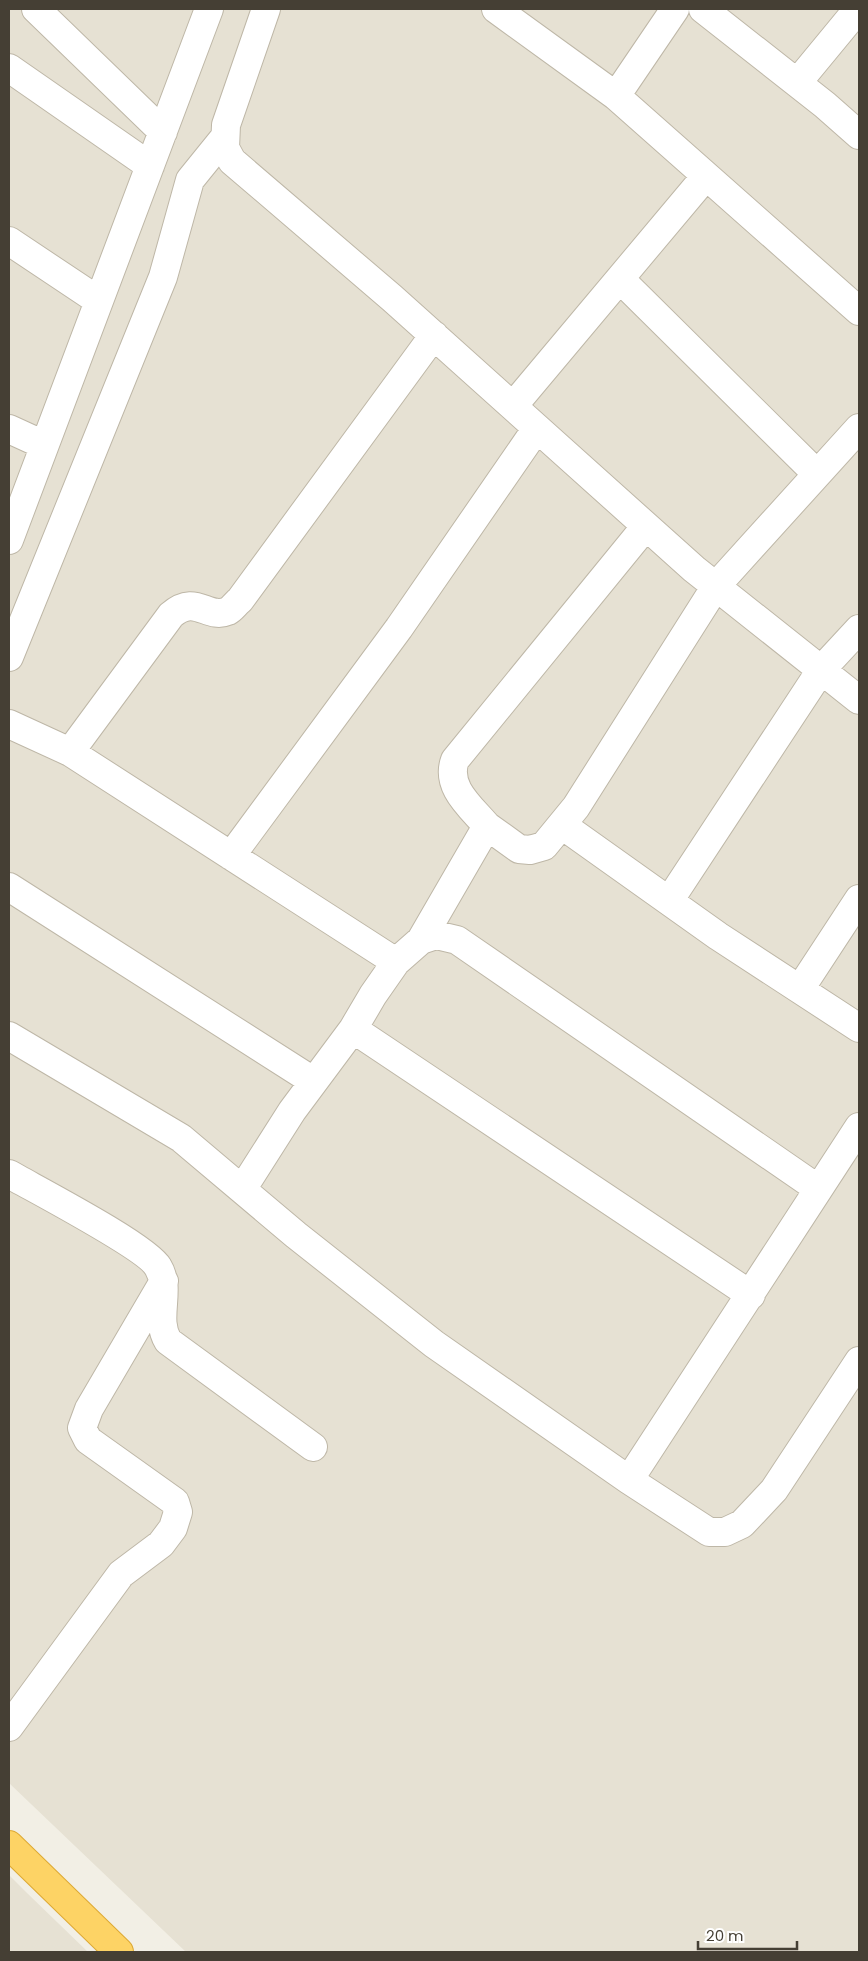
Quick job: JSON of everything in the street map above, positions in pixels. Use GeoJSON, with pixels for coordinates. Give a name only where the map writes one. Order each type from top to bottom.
{"type":"FeatureCollection","features":[{"type":"Feature","properties":{"kind":"highway"},"geometry":{"type":"LineString","coordinates":[[9,1845],[119,1952]]}},
{"type":"Feature","properties":{"kind":"street"},"geometry":{"type":"LineString","coordinates":[[36,9],[163,132]]}},
{"type":"Feature","properties":{"kind":"street"},"geometry":{"type":"LineString","coordinates":[[266,9],[226,125],[225,148],[232,161],[434,335],[646,526],[716,586],[859,700]]}},
{"type":"Feature","properties":{"kind":"street"},"geometry":{"type":"LineString","coordinates":[[496,9],[616,96],[859,311]]}},
{"type":"Feature","properties":{"kind":"street"},"geometry":{"type":"LineString","coordinates":[[616,96],[675,9]]}},
{"type":"Feature","properties":{"kind":"street"},"geometry":{"type":"LineString","coordinates":[[703,9],[859,135]]}},
{"type":"Feature","properties":{"kind":"street"},"geometry":{"type":"LineString","coordinates":[[797,83],[858,9]]}},
{"type":"Feature","properties":{"kind":"street"},"geometry":{"type":"LineString","coordinates":[[9,540],[207,10]]}},
{"type":"Feature","properties":{"kind":"street"},"geometry":{"type":"LineString","coordinates":[[9,68],[150,166]]}},
{"type":"Feature","properties":{"kind":"street"},"geometry":{"type":"LineString","coordinates":[[9,658],[163,278],[190,180],[224,138]]}},
{"type":"Feature","properties":{"kind":"street"},"geometry":{"type":"LineString","coordinates":[[513,406],[706,176]]}},
{"type":"Feature","properties":{"kind":"street"},"geometry":{"type":"LineString","coordinates":[[9,241],[99,301]]}},
{"type":"Feature","properties":{"kind":"street"},"geometry":{"type":"LineString","coordinates":[[620,279],[817,474]]}},
{"type":"Feature","properties":{"kind":"street"},"geometry":{"type":"LineString","coordinates":[[70,752],[171,615],[181,606],[193,605],[214,612],[227,611],[240,600],[434,335]]}},
{"type":"Feature","properties":{"kind":"street"},"geometry":{"type":"LineString","coordinates":[[230,856],[399,628],[537,428]]}},
{"type":"Feature","properties":{"kind":"street"},"geometry":{"type":"LineString","coordinates":[[646,526],[455,760],[452,769],[452,779],[456,788],[487,826],[519,849],[530,850],[544,846],[562,825],[604,764],[716,586],[859,428]]}},
{"type":"Feature","properties":{"kind":"street"},"geometry":{"type":"LineString","coordinates":[[9,429],[44,445]]}},
{"type":"Feature","properties":{"kind":"street"},"geometry":{"type":"LineString","coordinates":[[669,901],[821,670],[859,629]]}},
{"type":"Feature","properties":{"kind":"street"},"geometry":{"type":"LineString","coordinates":[[9,724],[70,752],[396,962]]}},
{"type":"Feature","properties":{"kind":"street"},"geometry":{"type":"LineString","coordinates":[[562,825],[718,936],[859,1028]]}},
{"type":"Feature","properties":{"kind":"street"},"geometry":{"type":"LineString","coordinates":[[243,1188],[313,1081],[353,1029],[372,994],[396,962],[421,940],[487,826]]}},
{"type":"Feature","properties":{"kind":"street"},"geometry":{"type":"LineString","coordinates":[[9,887],[313,1081]]}},
{"type":"Feature","properties":{"kind":"street"},"geometry":{"type":"LineString","coordinates":[[800,988],[859,899]]}},
{"type":"Feature","properties":{"kind":"street"},"geometry":{"type":"LineString","coordinates":[[421,940],[436,935],[457,940],[817,1188]]}},
{"type":"Feature","properties":{"kind":"street"},"geometry":{"type":"LineString","coordinates":[[353,1029],[750,1295]]}},
{"type":"Feature","properties":{"kind":"street"},"geometry":{"type":"LineString","coordinates":[[9,1036],[181,1138],[243,1188],[296,1235],[434,1344],[629,1480],[709,1532],[725,1532],[742,1524],[774,1490],[859,1361]]}},
{"type":"Feature","properties":{"kind":"street"},"geometry":{"type":"LineString","coordinates":[[629,1480],[750,1295],[817,1188],[859,1127]]}},
{"type":"Feature","properties":{"kind":"street"},"geometry":{"type":"LineString","coordinates":[[9,1174],[134,1247],[158,1266],[164,1281],[162,1331],[168,1341],[313,1448]]}},
{"type":"Feature","properties":{"kind":"street"},"geometry":{"type":"LineString","coordinates":[[9,1727],[121,1574],[161,1544],[173,1528],[178,1512],[175,1502],[88,1440],[82,1428],[88,1409],[164,1281]]}},
{"type":"Feature","properties":{"kind":"shaded area"},"geometry":{"type":"Polygon","coordinates":[[[9,9],[859,9],[859,1952],[186,1952],[9,1783],[9,9]]]}},
{"type":"Feature","properties":{"kind":"shaded area"},"geometry":{"type":"Polygon","coordinates":[[[9,1875],[27,1893],[88,1952],[9,1952],[9,1875]]]}}]}
